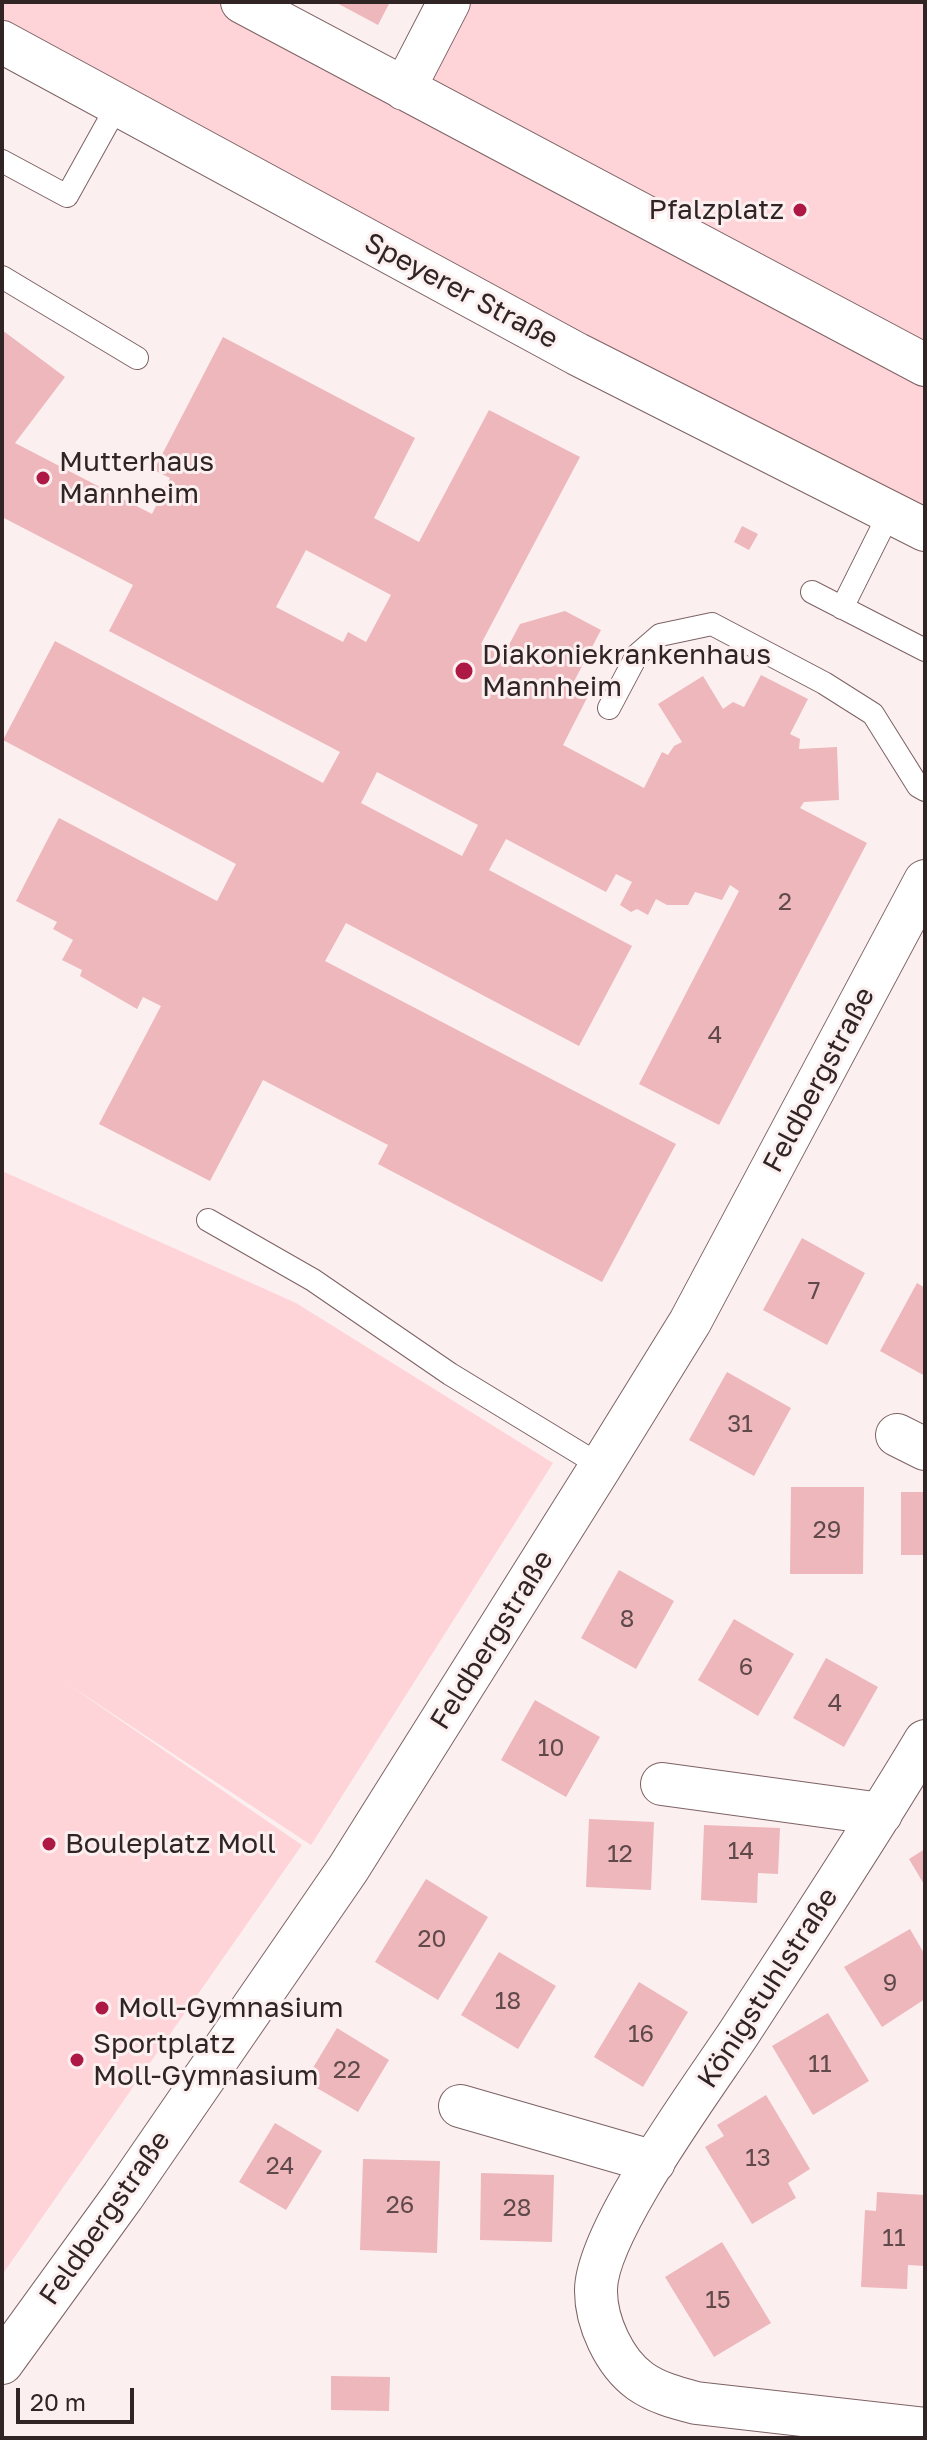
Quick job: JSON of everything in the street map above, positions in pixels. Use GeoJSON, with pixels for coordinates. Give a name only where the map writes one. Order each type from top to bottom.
{"type":"FeatureCollection","features":[{"type":"Feature","properties":{"kind":"street"},"geometry":{"type":"LineString","coordinates":[[242,2],[925,365]]}},
{"type":"Feature","properties":{"kind":"street"},"geometry":{"type":"LineString","coordinates":[[404,89],[449,2]]}},
{"type":"Feature","properties":{"kind":"street","name":"Speyerer Straße"},"geometry":{"type":"LineString","coordinates":[[2,42],[577,354],[908,521]]}},
{"type":"Feature","properties":{"kind":"street","name":"Feldbergstraße"},"geometry":{"type":"LineString","coordinates":[[2,2363],[123,2196],[348,1869],[601,1466],[690,1322],[925,881]]}},
{"type":"Feature","properties":{"kind":"street","name":"Königstuhlstraße"},"geometry":{"type":"LineString","coordinates":[[925,1741],[881,1814],[654,2162],[601,2259],[596,2290],[601,2324],[618,2355],[638,2380],[665,2394],[696,2403],[925,2429]]}},
{"type":"Feature","properties":{"kind":"street"},"geometry":{"type":"LineString","coordinates":[[662,1784],[881,1814]]}},
{"type":"Feature","properties":{"kind":"street"},"geometry":{"type":"LineString","coordinates":[[460,2106],[654,2162]]}},
{"type":"Feature","properties":{"kind":"lane"},"geometry":{"type":"LineString","coordinates":[[2,161],[67,196],[117,106]]}},
{"type":"Feature","properties":{"kind":"lane"},"geometry":{"type":"LineString","coordinates":[[2,277],[137,358]]}},
{"type":"Feature","properties":{"kind":"lane"},"geometry":{"type":"LineString","coordinates":[[842,608],[908,521]]}},
{"type":"Feature","properties":{"kind":"lane"},"geometry":{"type":"LineString","coordinates":[[812,592],[925,650]]}},
{"type":"Feature","properties":{"kind":"lane"},"geometry":{"type":"LineString","coordinates":[[609,708],[637,655],[660,635],[712,624],[824,683],[873,714],[918,786],[925,790]]}},
{"type":"Feature","properties":{"kind":"lane"},"geometry":{"type":"LineString","coordinates":[[208,1220],[313,1280],[450,1374],[601,1466]]}},
{"type":"Feature","properties":{"kind":"shaded area"},"geometry":{"type":"Polygon","coordinates":[[[2,2],[242,2],[403,89],[449,2],[925,2],[925,525],[2,42],[2,2]]]}},
{"type":"Feature","properties":{"kind":"shaded area"},"geometry":{"type":"Polygon","coordinates":[[[2,1171],[296,1303],[553,1463],[311,1845],[63,1681],[302,1845],[2,2275],[2,1171]]]}},
{"type":"Feature","properties":{"kind":"building"},"geometry":{"type":"Polygon","coordinates":[[[335,2],[390,2],[378,25],[335,2]]]}},
{"type":"Feature","properties":{"kind":"building"},"geometry":{"type":"Polygon","coordinates":[[[2,330],[65,377],[15,443],[152,514],[170,478],[154,470],[223,337],[415,438],[374,518],[419,542],[489,410],[580,457],[481,644],[503,656],[520,624],[565,611],[601,630],[570,689],[587,698],[563,745],[644,788],[662,752],[668,755],[674,746],[682,742],[658,704],[703,676],[723,709],[733,702],[744,707],[761,675],[808,699],[790,734],[800,739],[799,749],[837,747],[839,800],[804,802],[800,808],[867,843],[719,1125],[639,1084],[739,891],[730,885],[722,900],[695,892],[688,905],[667,905],[656,899],[648,915],[637,909],[631,912],[620,905],[632,882],[616,874],[606,892],[506,839],[489,870],[632,946],[579,1046],[346,923],[325,961],[676,1144],[602,1282],[378,1164],[388,1145],[263,1080],[210,1181],[99,1124],[161,1006],[143,997],[137,1009],[80,976],[82,970],[62,960],[73,940],[53,929],[57,922],[16,901],[52,831],[59,818],[217,901],[236,864],[3,740],[55,641],[323,783],[340,752],[109,631],[133,585],[2,517],[2,330]],[[306,550],[276,607],[343,642],[348,632],[366,642],[391,595],[306,550]],[[377,772],[361,803],[462,856],[478,825],[377,772]]]}},
{"type":"Feature","properties":{"kind":"building"},"geometry":{"type":"Polygon","coordinates":[[[742,526],[758,534],[749,550],[734,542],[742,526]]]}},
{"type":"Feature","properties":{"kind":"building"},"geometry":{"type":"Polygon","coordinates":[[[802,1238],[865,1273],[827,1345],[763,1310],[802,1238]]]}},
{"type":"Feature","properties":{"kind":"building"},"geometry":{"type":"Polygon","coordinates":[[[917,1283],[925,1288],[925,1376],[880,1351],[917,1283]]]}},
{"type":"Feature","properties":{"kind":"building"},"geometry":{"type":"Polygon","coordinates":[[[727,1372],[791,1408],[754,1476],[689,1440],[727,1372]]]}},
{"type":"Feature","properties":{"kind":"building"},"geometry":{"type":"Polygon","coordinates":[[[791,1487],[864,1487],[863,1574],[790,1574],[791,1487]]]}},
{"type":"Feature","properties":{"kind":"building"},"geometry":{"type":"Polygon","coordinates":[[[901,1492],[925,1492],[925,1555],[901,1555],[901,1492]]]}},
{"type":"Feature","properties":{"kind":"building"},"geometry":{"type":"Polygon","coordinates":[[[619,1570],[674,1601],[636,1669],[581,1638],[619,1570]]]}},
{"type":"Feature","properties":{"kind":"building"},"geometry":{"type":"Polygon","coordinates":[[[734,1619],[794,1654],[758,1716],[698,1680],[734,1619]]]}},
{"type":"Feature","properties":{"kind":"building"},"geometry":{"type":"Polygon","coordinates":[[[826,1658],[878,1687],[844,1747],[793,1718],[826,1658]]]}},
{"type":"Feature","properties":{"kind":"building"},"geometry":{"type":"Polygon","coordinates":[[[535,1700],[600,1737],[566,1797],[501,1760],[535,1700]]]}},
{"type":"Feature","properties":{"kind":"building"},"geometry":{"type":"Polygon","coordinates":[[[589,1819],[654,1822],[651,1890],[586,1887],[589,1819]]]}},
{"type":"Feature","properties":{"kind":"building"},"geometry":{"type":"Polygon","coordinates":[[[704,1825],[780,1828],[778,1874],[758,1873],[757,1903],[701,1900],[704,1825]]]}},
{"type":"Feature","properties":{"kind":"building"},"geometry":{"type":"Polygon","coordinates":[[[925,1849],[925,1886],[909,1859],[925,1849]]]}},
{"type":"Feature","properties":{"kind":"building"},"geometry":{"type":"Polygon","coordinates":[[[426,1879],[488,1917],[438,2000],[375,1962],[426,1879]]]}},
{"type":"Feature","properties":{"kind":"building"},"geometry":{"type":"Polygon","coordinates":[[[910,1929],[925,1955],[925,1999],[882,2027],[844,1967],[910,1929]]]}},
{"type":"Feature","properties":{"kind":"building"},"geometry":{"type":"Polygon","coordinates":[[[499,1952],[556,1986],[518,2049],[461,2015],[499,1952]]]}},
{"type":"Feature","properties":{"kind":"building"},"geometry":{"type":"Polygon","coordinates":[[[639,1982],[688,2012],[643,2087],[594,2057],[639,1982]]]}},
{"type":"Feature","properties":{"kind":"building"},"geometry":{"type":"Polygon","coordinates":[[[828,2013],[869,2081],[813,2115],[772,2046],[828,2013]]]}},
{"type":"Feature","properties":{"kind":"building"},"geometry":{"type":"Polygon","coordinates":[[[337,2028],[389,2060],[358,2112],[305,2081],[337,2028]]]}},
{"type":"Feature","properties":{"kind":"building"},"geometry":{"type":"Polygon","coordinates":[[[766,2095],[810,2169],[788,2183],[796,2198],[752,2224],[705,2147],[724,2136],[717,2125],[766,2095]]]}},
{"type":"Feature","properties":{"kind":"building"},"geometry":{"type":"Polygon","coordinates":[[[275,2123],[322,2151],[286,2210],[239,2182],[275,2123]]]}},
{"type":"Feature","properties":{"kind":"building"},"geometry":{"type":"Polygon","coordinates":[[[363,2159],[440,2161],[437,2253],[360,2250],[363,2159]]]}},
{"type":"Feature","properties":{"kind":"building"},"geometry":{"type":"Polygon","coordinates":[[[481,2173],[554,2175],[552,2242],[480,2240],[481,2173]]]}},
{"type":"Feature","properties":{"kind":"building"},"geometry":{"type":"Polygon","coordinates":[[[877,2192],[925,2195],[925,2266],[908,2265],[907,2289],[861,2287],[865,2210],[876,2211],[877,2192]]]}},
{"type":"Feature","properties":{"kind":"building"},"geometry":{"type":"Polygon","coordinates":[[[722,2242],[771,2323],[714,2357],[665,2277],[722,2242]]]}},
{"type":"Feature","properties":{"kind":"building"},"geometry":{"type":"Polygon","coordinates":[[[331,2376],[390,2377],[389,2411],[331,2410],[331,2376]]]}},
{"type":"Feature","properties":{"kind":"place","name":"Pfalzplatz"},"geometry":{"type":"Point","coordinates":[800,210]}},
{"type":"Feature","properties":{"kind":"place","name":"Mutterhaus Mannheim"},"geometry":{"type":"Point","coordinates":[43,478]}},
{"type":"Feature","properties":{"kind":"place","name":"Diakoniekrankenhaus Mannheim"},"geometry":{"type":"Point","coordinates":[464,671]}},
{"type":"Feature","properties":{"kind":"place","name":"Bouleplatz Moll"},"geometry":{"type":"Point","coordinates":[49,1844]}},
{"type":"Feature","properties":{"kind":"place","name":"Moll-Gymnasium"},"geometry":{"type":"Point","coordinates":[102,2008]}},
{"type":"Feature","properties":{"kind":"place","name":"Sportplatz Moll-Gymnasium"},"geometry":{"type":"Point","coordinates":[77,2060]}}]}
